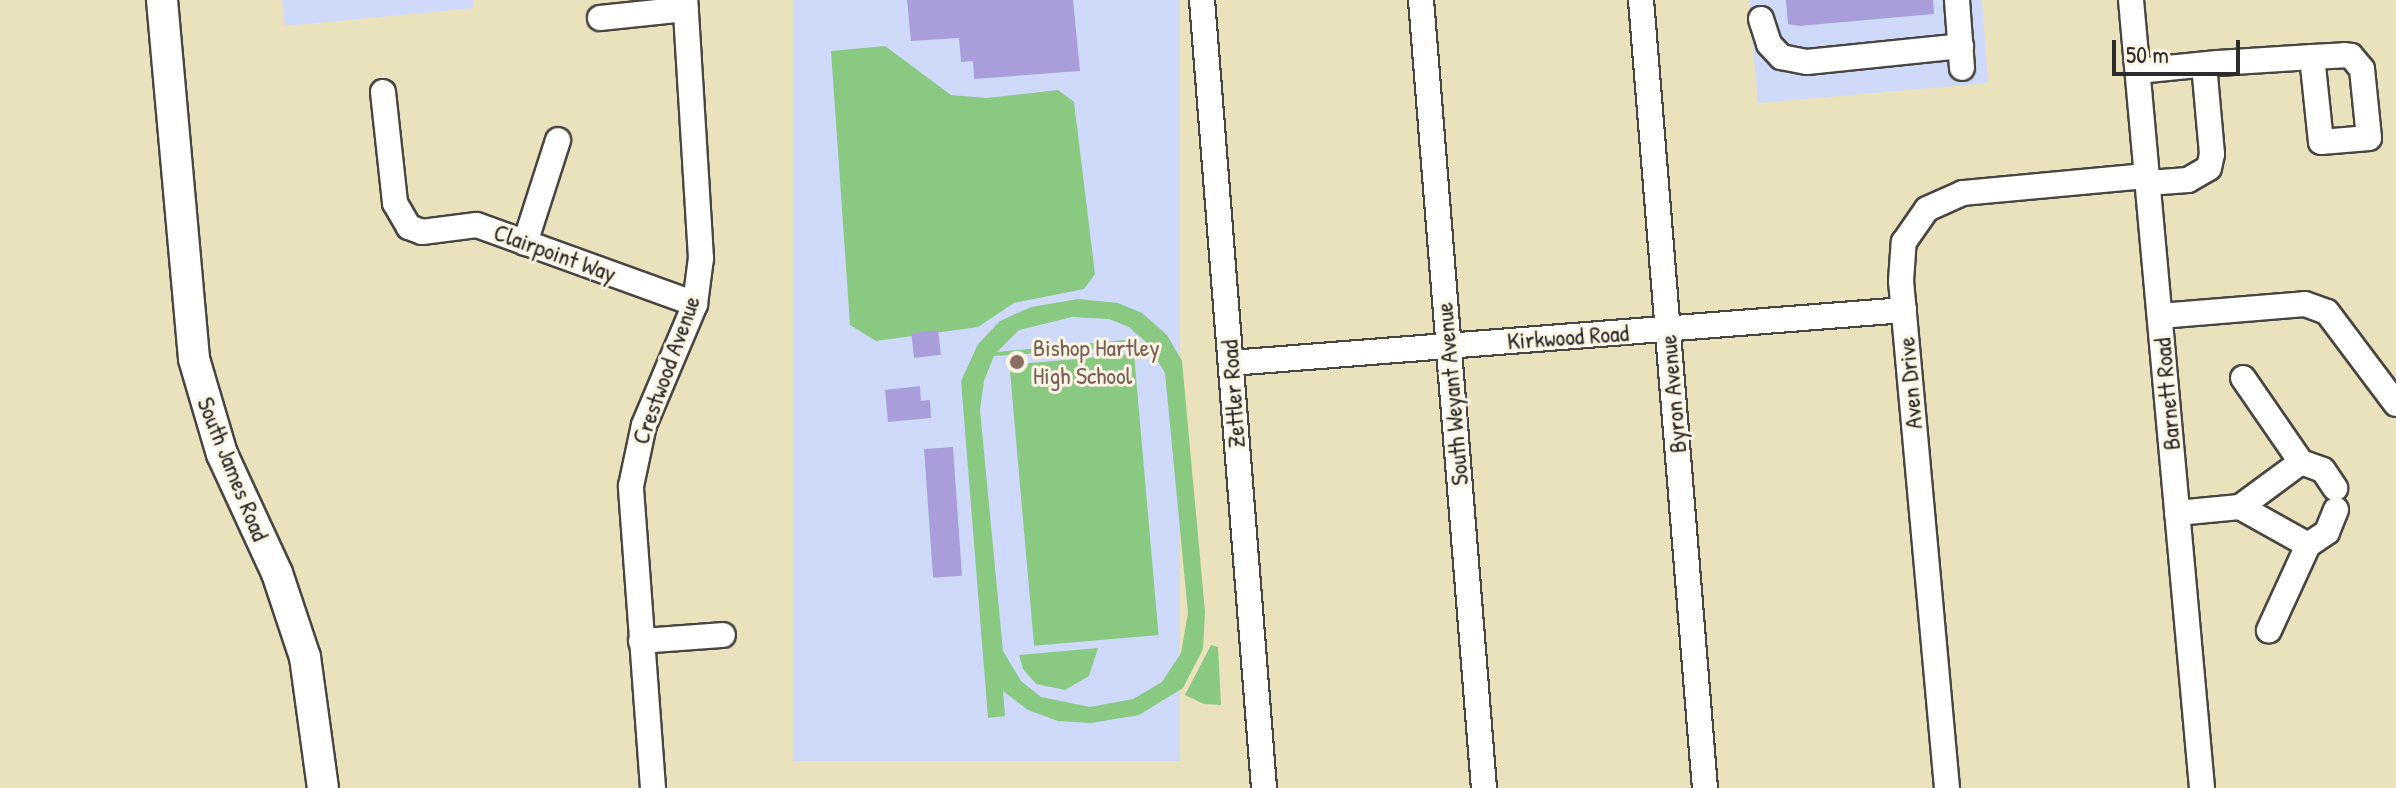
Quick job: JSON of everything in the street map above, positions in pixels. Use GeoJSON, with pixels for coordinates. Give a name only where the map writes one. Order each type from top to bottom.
{"type":"FeatureCollection","features":[{"type":"Feature","properties":{"kind":"main road","name":"South James Road"},"geometry":{"type":"LineString","coordinates":[[162,0],[194,359],[222,454],[277,573],[305,657],[323,788]]}},
{"type":"Feature","properties":{"kind":"street","name":"Zettler Road"},"geometry":{"type":"LineString","coordinates":[[1202,0],[1264,788]]}},
{"type":"Feature","properties":{"kind":"street","name":"South Weyant Avenue"},"geometry":{"type":"LineString","coordinates":[[1421,0],[1484,788]]}},
{"type":"Feature","properties":{"kind":"street","name":"Byron Avenue"},"geometry":{"type":"LineString","coordinates":[[1641,0],[1705,788]]}},
{"type":"Feature","properties":{"kind":"street"},"geometry":{"type":"LineString","coordinates":[[1761,19],[1769,44],[1781,57],[1807,62],[1961,57],[1957,0]]}},
{"type":"Feature","properties":{"kind":"street","name":"Barnett Road"},"geometry":{"type":"LineString","coordinates":[[2131,0],[2202,788]]}},
{"type":"Feature","properties":{"kind":"street"},"geometry":{"type":"LineString","coordinates":[[600,18],[685,4]]}},
{"type":"Feature","properties":{"kind":"street","name":"Crestwood Avenue"},"geometry":{"type":"LineString","coordinates":[[653,788],[631,521],[634,456],[695,304],[701,215],[685,4]]}},
{"type":"Feature","properties":{"kind":"street"},"geometry":{"type":"LineString","coordinates":[[2138,71],[2312,57]]}},
{"type":"Feature","properties":{"kind":"street","name":"Aven Drive"},"geometry":{"type":"LineString","coordinates":[[1947,788],[1904,310],[1904,242],[1912,224],[1944,199],[2198,177],[2209,168],[2212,154],[2204,65]]}},
{"type":"Feature","properties":{"kind":"street","name":"Clairpoint Way"},"geometry":{"type":"LineString","coordinates":[[383,92],[399,217],[422,232],[477,225],[695,304]]}},
{"type":"Feature","properties":{"kind":"street"},"geometry":{"type":"LineString","coordinates":[[525,243],[558,140]]}},
{"type":"Feature","properties":{"kind":"street"},"geometry":{"type":"LineString","coordinates":[[2160,316],[2305,304],[2327,312],[2396,404]]}},
{"type":"Feature","properties":{"kind":"street","name":"Kirkwood Road"},"geometry":{"type":"LineString","coordinates":[[1231,363],[1904,310]]}},
{"type":"Feature","properties":{"kind":"street"},"geometry":{"type":"LineString","coordinates":[[2243,378],[2301,462],[2323,470],[2335,499],[2327,532],[2308,545],[2269,630]]}},
{"type":"Feature","properties":{"kind":"street"},"geometry":{"type":"LineString","coordinates":[[2177,513],[2240,507],[2301,462]]}},
{"type":"Feature","properties":{"kind":"street"},"geometry":{"type":"LineString","coordinates":[[2240,507],[2308,545]]}},
{"type":"Feature","properties":{"kind":"street"},"geometry":{"type":"LineString","coordinates":[[641,641],[723,635]]}},
{"type":"Feature","properties":{"kind":"shaded area"},"geometry":{"type":"Polygon","coordinates":[[[282,0],[473,0],[474,8],[285,26],[282,0]]]}},
{"type":"Feature","properties":{"kind":"shaded area","name":"Bishop Hartley High School"},"geometry":{"type":"Polygon","coordinates":[[[793,0],[1180,0],[1180,761],[793,761],[793,0]]]}},
{"type":"Feature","properties":{"kind":"shaded area"},"geometry":{"type":"Polygon","coordinates":[[[1749,0],[1982,0],[1988,83],[1758,103],[1749,0]]]}},
{"type":"Feature","properties":{"kind":"green space"},"geometry":{"type":"Polygon","coordinates":[[[885,46],[951,95],[987,98],[1058,90],[1074,102],[1095,274],[1084,289],[1014,303],[978,327],[876,341],[850,325],[831,51],[885,46]]]}},
{"type":"Feature","properties":{"kind":"green space"},"geometry":{"type":"Polygon","coordinates":[[[1078,299],[1118,303],[1142,313],[1167,335],[1182,361],[1205,612],[1203,649],[1183,688],[1139,715],[1091,723],[1058,721],[1028,710],[1003,691],[1005,716],[988,718],[961,381],[978,344],[1000,321],[1031,307],[1078,299]],[[1072,317],[1019,330],[997,352],[1136,339],[1137,347],[994,356],[984,381],[980,410],[1003,651],[1021,681],[1041,697],[1090,707],[1133,699],[1162,682],[1181,653],[1188,613],[1165,373],[1147,343],[1129,327],[1109,319],[1072,317]]]}},
{"type":"Feature","properties":{"kind":"green space"},"geometry":{"type":"Polygon","coordinates":[[[1134,354],[1159,635],[1034,646],[1009,365],[1134,354]]]}},
{"type":"Feature","properties":{"kind":"green space"},"geometry":{"type":"Polygon","coordinates":[[[1211,645],[1218,647],[1221,705],[1204,704],[1185,695],[1211,645]]]}},
{"type":"Feature","properties":{"kind":"green space"},"geometry":{"type":"Polygon","coordinates":[[[1098,648],[1089,676],[1065,690],[1036,684],[1023,669],[1019,655],[1098,648]]]}},
{"type":"Feature","properties":{"kind":"building"},"geometry":{"type":"Polygon","coordinates":[[[907,0],[1073,0],[1080,71],[974,79],[973,61],[961,62],[959,38],[911,41],[907,0]]]}},
{"type":"Feature","properties":{"kind":"building"},"geometry":{"type":"Polygon","coordinates":[[[1786,0],[1933,0],[1934,14],[1799,26],[1788,24],[1786,0]]]}},
{"type":"Feature","properties":{"kind":"building"},"geometry":{"type":"Polygon","coordinates":[[[938,330],[941,355],[914,358],[911,333],[938,330]]]}},
{"type":"Feature","properties":{"kind":"building"},"geometry":{"type":"Polygon","coordinates":[[[920,386],[921,401],[930,400],[931,418],[888,422],[885,390],[920,386]]]}},
{"type":"Feature","properties":{"kind":"building"},"geometry":{"type":"Polygon","coordinates":[[[953,447],[962,576],[933,578],[924,449],[953,447]]]}},
{"type":"Feature","properties":{"kind":"place","name":"Bishop Hartley High School"},"geometry":{"type":"Point","coordinates":[1017,362]}}]}
